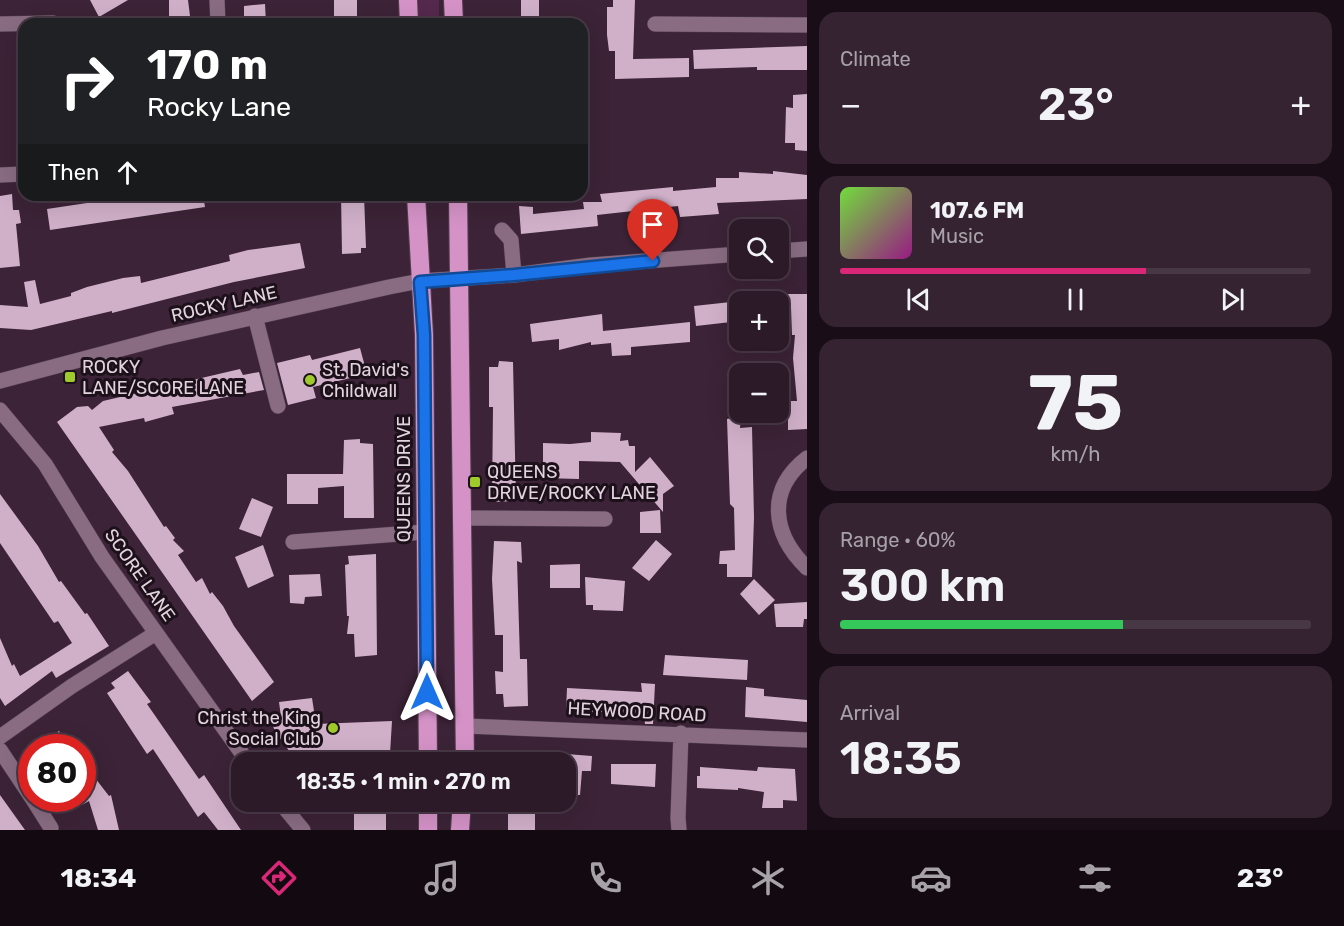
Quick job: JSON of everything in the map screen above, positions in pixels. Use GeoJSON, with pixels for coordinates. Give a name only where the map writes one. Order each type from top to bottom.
{"type":"FeatureCollection","features":[{"type":"Feature","properties":{"kind":"highway"},"geometry":{"type":"LineString","coordinates":[[408,0],[409,18]]}},
{"type":"Feature","properties":{"kind":"highway"},"geometry":{"type":"LineString","coordinates":[[453,0],[454,18]]}},
{"type":"Feature","properties":{"kind":"highway","name":"QUEENS DRIVE"},"geometry":{"type":"LineString","coordinates":[[416,201],[424,335],[428,752]]}},
{"type":"Feature","properties":{"kind":"highway"},"geometry":{"type":"LineString","coordinates":[[458,201],[466,752]]}},
{"type":"Feature","properties":{"kind":"highway"},"geometry":{"type":"LineString","coordinates":[[428,812],[428,830]]}},
{"type":"Feature","properties":{"kind":"highway"},"geometry":{"type":"LineString","coordinates":[[460,830],[461,812]]}},
{"type":"Feature","properties":{"kind":"highway"},"geometry":{"type":"LineString","coordinates":[[471,812],[472,830]]}},
{"type":"Feature","properties":{"kind":"street"},"geometry":{"type":"LineString","coordinates":[[217,0],[218,18]]}},
{"type":"Feature","properties":{"kind":"street"},"geometry":{"type":"LineString","coordinates":[[0,24],[18,24]]}},
{"type":"Feature","properties":{"kind":"street"},"geometry":{"type":"LineString","coordinates":[[655,24],[807,25]]}},
{"type":"Feature","properties":{"kind":"street"},"geometry":{"type":"LineString","coordinates":[[0,175],[18,174]]}},
{"type":"Feature","properties":{"kind":"street"},"geometry":{"type":"LineString","coordinates":[[502,230],[511,240],[514,275]]}},
{"type":"Feature","properties":{"kind":"street"},"geometry":{"type":"LineString","coordinates":[[789,250],[807,249]]}},
{"type":"Feature","properties":{"kind":"street","name":"ROCKY LANE"},"geometry":{"type":"LineString","coordinates":[[0,381],[255,316],[420,282],[729,255]]}},
{"type":"Feature","properties":{"kind":"street"},"geometry":{"type":"LineString","coordinates":[[255,316],[278,406]]}},
{"type":"Feature","properties":{"kind":"street","name":"SCORE LANE"},"geometry":{"type":"LineString","coordinates":[[0,410],[45,464],[102,557],[241,752]]}},
{"type":"Feature","properties":{"kind":"street"},"geometry":{"type":"LineString","coordinates":[[807,458],[790,474],[781,493],[778,513],[782,534],[792,553],[807,568]]}},
{"type":"Feature","properties":{"kind":"street"},"geometry":{"type":"LineString","coordinates":[[464,518],[605,519]]}},
{"type":"Feature","properties":{"kind":"street"},"geometry":{"type":"LineString","coordinates":[[293,542],[425,532]]}},
{"type":"Feature","properties":{"kind":"street"},"geometry":{"type":"LineString","coordinates":[[0,737],[72,686],[156,633]]}},
{"type":"Feature","properties":{"kind":"street","name":"HEYWOOD ROAD"},"geometry":{"type":"LineString","coordinates":[[466,726],[681,733],[807,740]]}},
{"type":"Feature","properties":{"kind":"street"},"geometry":{"type":"LineString","coordinates":[[679,830],[681,733]]}},
{"type":"Feature","properties":{"kind":"street"},"geometry":{"type":"LineString","coordinates":[[0,750],[18,777]]}},
{"type":"Feature","properties":{"kind":"street"},"geometry":{"type":"LineString","coordinates":[[41,812],[51,828]]}},
{"type":"Feature","properties":{"kind":"street"},"geometry":{"type":"LineString","coordinates":[[288,812],[303,830]]}},
{"type":"Feature","properties":{"kind":"shaded area"},"geometry":{"type":"Polygon","coordinates":[[[415,0],[439,0],[439,18],[416,18],[415,0]]]}},
{"type":"Feature","properties":{"kind":"building"},"geometry":{"type":"Polygon","coordinates":[[[90,0],[128,0],[99,17],[90,0]]]}},
{"type":"Feature","properties":{"kind":"building"},"geometry":{"type":"Polygon","coordinates":[[[169,0],[188,0],[190,18],[169,18],[169,0]]]}},
{"type":"Feature","properties":{"kind":"building"},"geometry":{"type":"Polygon","coordinates":[[[334,0],[357,0],[357,18],[334,18],[334,0]]]}},
{"type":"Feature","properties":{"kind":"building"},"geometry":{"type":"Polygon","coordinates":[[[521,0],[539,0],[539,18],[521,18],[521,0]]]}},
{"type":"Feature","properties":{"kind":"building"},"geometry":{"type":"Polygon","coordinates":[[[613,0],[635,0],[633,59],[689,58],[689,77],[615,79],[615,51],[609,51],[607,35],[607,7],[613,7],[613,0]]]}},
{"type":"Feature","properties":{"kind":"building"},"geometry":{"type":"Polygon","coordinates":[[[265,4],[266,18],[244,18],[244,6],[265,4]]]}},
{"type":"Feature","properties":{"kind":"building"},"geometry":{"type":"Polygon","coordinates":[[[807,46],[807,70],[757,70],[757,67],[694,69],[693,50],[807,46]]]}},
{"type":"Feature","properties":{"kind":"building"},"geometry":{"type":"Polygon","coordinates":[[[807,94],[807,151],[795,150],[795,143],[785,143],[786,107],[793,108],[793,95],[807,94]]]}},
{"type":"Feature","properties":{"kind":"building"},"geometry":{"type":"Polygon","coordinates":[[[773,171],[807,175],[807,199],[717,203],[719,214],[680,217],[678,206],[597,215],[598,226],[521,234],[519,206],[533,207],[533,214],[584,209],[583,202],[602,202],[600,194],[673,187],[673,191],[716,187],[716,178],[739,178],[739,172],[773,174],[773,171]]]}},
{"type":"Feature","properties":{"kind":"building"},"geometry":{"type":"Polygon","coordinates":[[[12,194],[13,210],[19,210],[21,223],[16,224],[20,266],[0,268],[0,196],[12,194]]]}},
{"type":"Feature","properties":{"kind":"building"},"geometry":{"type":"Polygon","coordinates":[[[87,201],[204,201],[205,207],[50,230],[47,209],[87,203],[87,201]]]}},
{"type":"Feature","properties":{"kind":"building"},"geometry":{"type":"Polygon","coordinates":[[[341,201],[364,201],[366,248],[361,248],[361,253],[342,254],[341,201]]]}},
{"type":"Feature","properties":{"kind":"building"},"geometry":{"type":"Polygon","coordinates":[[[300,243],[305,268],[234,282],[112,313],[112,311],[31,330],[0,328],[0,305],[28,307],[24,282],[35,280],[40,304],[71,296],[71,293],[87,287],[123,278],[140,276],[141,283],[230,261],[229,255],[248,250],[300,243]]]}},
{"type":"Feature","properties":{"kind":"building"},"geometry":{"type":"Polygon","coordinates":[[[789,294],[807,294],[807,429],[788,430],[789,401],[797,401],[793,358],[795,335],[792,335],[791,307],[789,308],[789,294]]]}},
{"type":"Feature","properties":{"kind":"building"},"geometry":{"type":"Polygon","coordinates":[[[729,302],[729,322],[696,326],[694,306],[729,302]]]}},
{"type":"Feature","properties":{"kind":"building"},"geometry":{"type":"Polygon","coordinates":[[[602,314],[603,331],[690,322],[690,342],[631,347],[631,355],[612,356],[611,343],[591,345],[591,342],[559,350],[559,339],[532,342],[530,324],[602,314]]]}},
{"type":"Feature","properties":{"kind":"building","name":"St. David's Childwall"},"geometry":{"type":"Polygon","coordinates":[[[360,348],[367,374],[313,387],[316,398],[288,405],[277,363],[310,355],[312,360],[360,348]]]}},
{"type":"Feature","properties":{"kind":"building"},"geometry":{"type":"Polygon","coordinates":[[[499,361],[513,362],[516,501],[492,502],[493,407],[489,407],[489,367],[498,367],[499,361]]]}},
{"type":"Feature","properties":{"kind":"building"},"geometry":{"type":"Polygon","coordinates":[[[240,369],[243,375],[259,372],[264,390],[172,407],[174,414],[145,422],[144,418],[99,427],[114,450],[112,452],[128,471],[164,527],[166,526],[175,538],[173,540],[184,551],[178,555],[196,582],[202,578],[210,594],[212,592],[223,606],[234,626],[274,682],[252,701],[57,422],[77,407],[88,406],[92,410],[103,401],[240,369]]]}},
{"type":"Feature","properties":{"kind":"building"},"geometry":{"type":"Polygon","coordinates":[[[727,419],[729,419],[729,423],[740,423],[740,428],[752,427],[754,518],[752,577],[727,577],[727,564],[719,564],[720,551],[735,550],[734,508],[730,504],[727,419]]]}},
{"type":"Feature","properties":{"kind":"building"},"geometry":{"type":"Polygon","coordinates":[[[591,432],[621,433],[620,441],[628,440],[629,446],[635,446],[635,472],[650,457],[674,486],[663,494],[663,512],[620,462],[579,461],[579,479],[543,478],[543,443],[591,442],[591,432]]]}},
{"type":"Feature","properties":{"kind":"building"},"geometry":{"type":"Polygon","coordinates":[[[360,439],[360,443],[373,444],[374,518],[344,518],[344,486],[318,488],[318,504],[287,504],[287,474],[343,474],[344,440],[360,439]]]}},
{"type":"Feature","properties":{"kind":"building"},"geometry":{"type":"Polygon","coordinates":[[[0,494],[38,546],[59,582],[61,581],[85,614],[87,613],[109,646],[56,678],[52,671],[5,706],[0,698],[0,638],[12,666],[14,664],[20,676],[72,643],[58,621],[54,623],[0,543],[0,494]]]}},
{"type":"Feature","properties":{"kind":"building"},"geometry":{"type":"Polygon","coordinates":[[[252,498],[273,507],[261,537],[239,529],[252,498]]]}},
{"type":"Feature","properties":{"kind":"building"},"geometry":{"type":"Polygon","coordinates":[[[660,510],[661,533],[640,533],[640,512],[660,510]]]}},
{"type":"Feature","properties":{"kind":"building"},"geometry":{"type":"Polygon","coordinates":[[[656,540],[672,554],[649,581],[632,568],[656,540]]]}},
{"type":"Feature","properties":{"kind":"building"},"geometry":{"type":"Polygon","coordinates":[[[494,541],[521,542],[522,563],[517,561],[520,659],[527,659],[528,706],[504,707],[503,694],[496,694],[495,671],[503,672],[503,635],[495,635],[492,579],[494,541]]]}},
{"type":"Feature","properties":{"kind":"building"},"geometry":{"type":"Polygon","coordinates":[[[263,545],[274,576],[248,588],[235,557],[263,545]]]}},
{"type":"Feature","properties":{"kind":"building"},"geometry":{"type":"Polygon","coordinates":[[[376,554],[377,655],[355,657],[354,634],[347,634],[349,616],[347,616],[345,565],[349,564],[348,556],[376,554]]]}},
{"type":"Feature","properties":{"kind":"building"},"geometry":{"type":"Polygon","coordinates":[[[580,564],[580,588],[550,588],[550,565],[580,564]]]}},
{"type":"Feature","properties":{"kind":"building"},"geometry":{"type":"Polygon","coordinates":[[[320,574],[322,596],[305,597],[304,604],[290,603],[289,575],[320,574]]]}},
{"type":"Feature","properties":{"kind":"building"},"geometry":{"type":"Polygon","coordinates":[[[585,577],[625,581],[623,611],[593,610],[593,605],[586,605],[585,577]]]}},
{"type":"Feature","properties":{"kind":"building"},"geometry":{"type":"Polygon","coordinates":[[[754,579],[775,600],[759,615],[740,594],[754,579]]]}},
{"type":"Feature","properties":{"kind":"building"},"geometry":{"type":"Polygon","coordinates":[[[807,602],[807,619],[804,619],[803,627],[776,627],[774,604],[807,602]]]}},
{"type":"Feature","properties":{"kind":"building"},"geometry":{"type":"Polygon","coordinates":[[[665,655],[748,660],[747,680],[663,675],[665,655]]]}},
{"type":"Feature","properties":{"kind":"building"},"geometry":{"type":"Polygon","coordinates":[[[128,671],[151,702],[147,704],[199,779],[204,775],[241,830],[218,830],[204,812],[198,817],[153,749],[147,754],[107,693],[115,688],[111,683],[128,671]]]}},
{"type":"Feature","properties":{"kind":"building"},"geometry":{"type":"Polygon","coordinates":[[[641,683],[655,684],[653,724],[645,724],[644,713],[566,711],[567,688],[642,692],[641,683]]]}},
{"type":"Feature","properties":{"kind":"building"},"geometry":{"type":"Polygon","coordinates":[[[746,687],[764,689],[764,696],[807,700],[807,722],[745,717],[746,687]]]}},
{"type":"Feature","properties":{"kind":"building","name":"Christ the King Social Club"},"geometry":{"type":"Polygon","coordinates":[[[312,698],[316,724],[392,721],[390,752],[290,752],[275,731],[270,719],[281,717],[279,702],[312,698]]]}},
{"type":"Feature","properties":{"kind":"building"},"geometry":{"type":"Polygon","coordinates":[[[576,755],[592,756],[591,771],[582,771],[580,795],[576,795],[576,755]]]}},
{"type":"Feature","properties":{"kind":"building"},"geometry":{"type":"Polygon","coordinates":[[[611,764],[656,764],[655,787],[611,784],[611,764]]]}},
{"type":"Feature","properties":{"kind":"building"},"geometry":{"type":"Polygon","coordinates":[[[700,767],[757,771],[758,767],[795,769],[797,801],[783,800],[783,808],[762,808],[764,792],[738,788],[738,790],[697,788],[700,767]]]}},
{"type":"Feature","properties":{"kind":"building"},"geometry":{"type":"Polygon","coordinates":[[[96,779],[109,796],[111,795],[119,830],[98,830],[92,812],[96,812],[96,779]]]}},
{"type":"Feature","properties":{"kind":"building"},"geometry":{"type":"Polygon","coordinates":[[[0,795],[25,830],[0,830],[0,795]]]}},
{"type":"Feature","properties":{"kind":"building"},"geometry":{"type":"Polygon","coordinates":[[[354,812],[386,812],[386,830],[354,830],[354,812]]]}},
{"type":"Feature","properties":{"kind":"building"},"geometry":{"type":"Polygon","coordinates":[[[508,812],[535,812],[535,830],[508,830],[508,812]]]}},
{"type":"Feature","properties":{"kind":"place","name":"ROCKY LANE/SCORE LANE"},"geometry":{"type":"Point","coordinates":[70,377]}},
{"type":"Feature","properties":{"kind":"place","name":"St. David's Childwall"},"geometry":{"type":"Point","coordinates":[310,380]}},
{"type":"Feature","properties":{"kind":"place","name":"QUEENS DRIVE/ROCKY LANE"},"geometry":{"type":"Point","coordinates":[475,482]}},
{"type":"Feature","properties":{"kind":"place","name":"Christ the King Social Club"},"geometry":{"type":"Point","coordinates":[333,728]}},
{"type":"Feature","properties":{"kind":"route"},"geometry":{"type":"LineString","coordinates":[[427,692],[424,335],[420,282],[653,261]]}}]}
